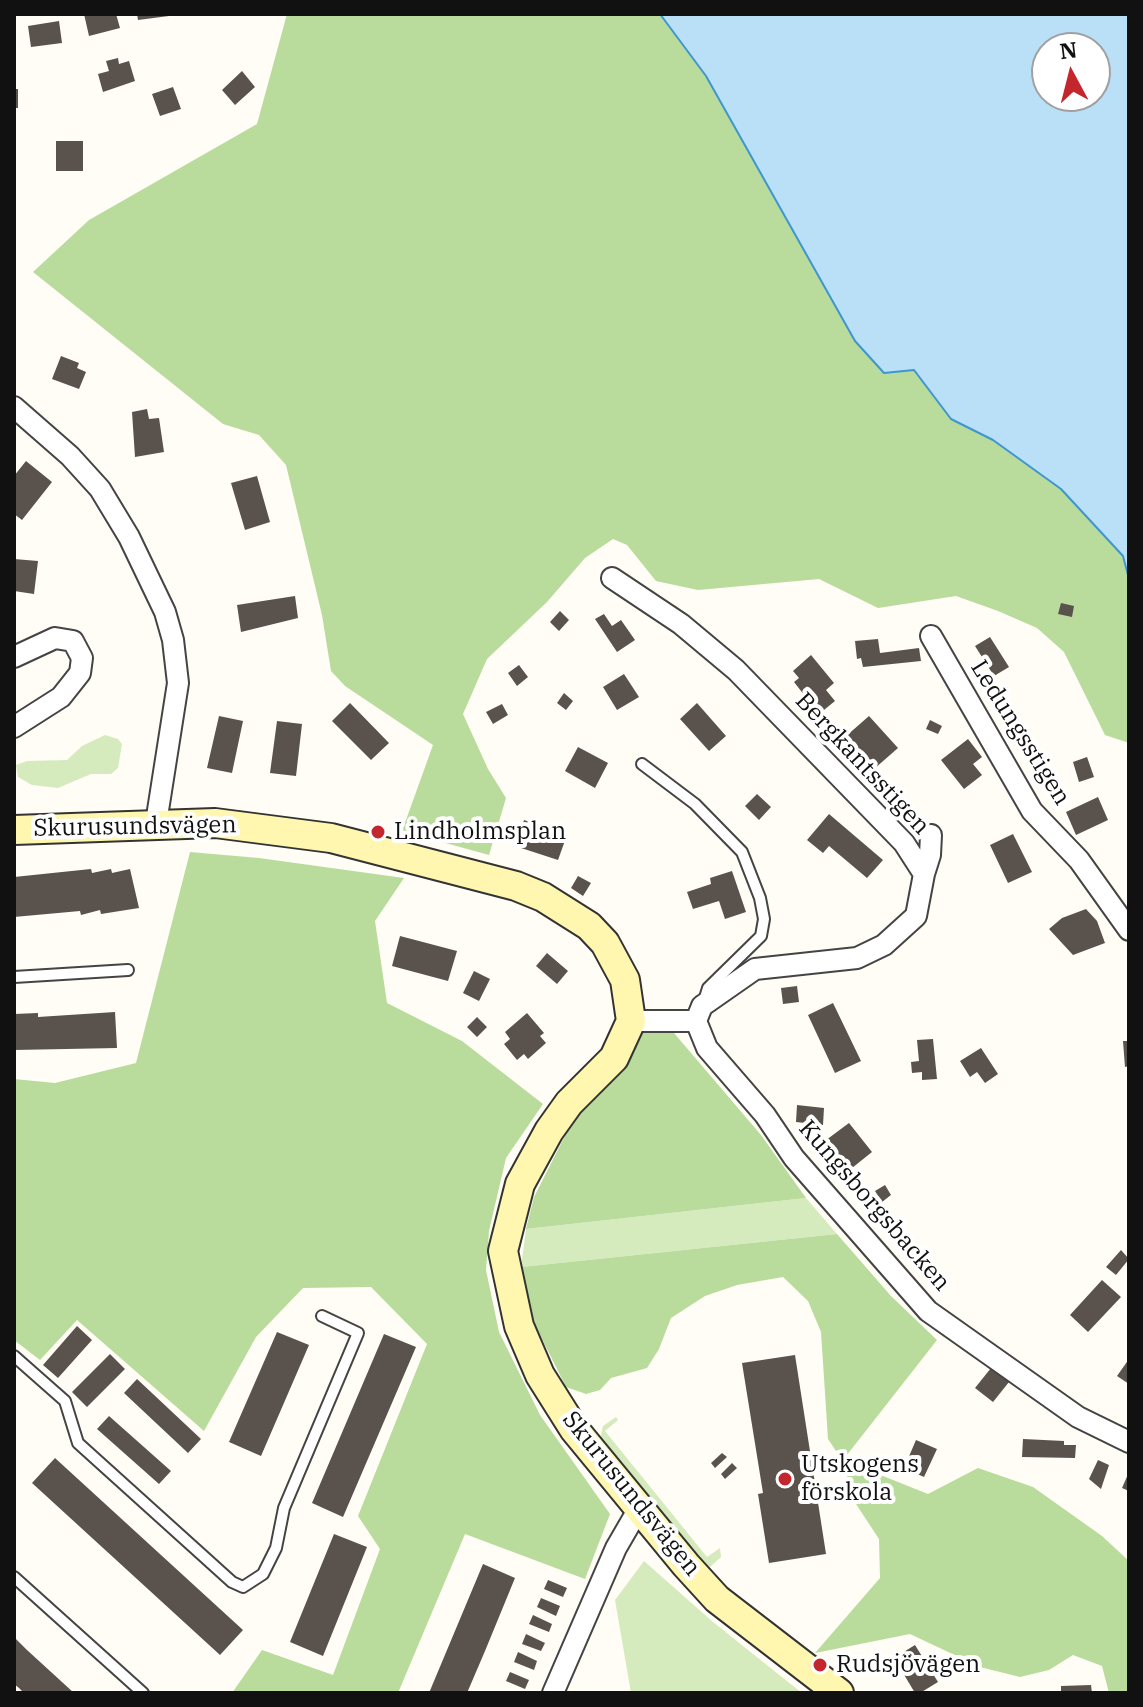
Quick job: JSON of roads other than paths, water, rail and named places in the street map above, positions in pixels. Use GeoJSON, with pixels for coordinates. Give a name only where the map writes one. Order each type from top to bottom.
{"type":"FeatureCollection","features":[{"type":"Feature","properties":{"kind":"street"},"geometry":{"type":"LineString","coordinates":[[14,407],[70,456],[100,489],[129,537],[165,612],[173,640],[178,683],[156,823]]}},
{"type":"Feature","properties":{"kind":"street","name":"Bergkantsstigen"},"geometry":{"type":"LineString","coordinates":[[612,578],[681,624],[736,670],[904,843],[924,874],[916,916],[884,945],[857,958],[755,969],[699,1014]]}},
{"type":"Feature","properties":{"kind":"street","name":"Ledungsstigen"},"geometry":{"type":"LineString","coordinates":[[931,636],[1032,811],[1079,860],[1129,930]]}},
{"type":"Feature","properties":{"kind":"street"},"geometry":{"type":"LineString","coordinates":[[14,657],[55,638],[73,641],[82,658],[80,673],[61,697],[14,727]]}},
{"type":"Feature","properties":{"kind":"street","name":"Skurusundsvägen"},"geometry":{"type":"LineString","coordinates":[[14,830],[156,823],[242,824],[331,838],[516,886],[543,897],[589,926],[605,943],[625,980],[631,1021],[614,1058],[569,1103],[530,1162],[520,1184],[503,1251],[519,1326],[540,1375],[600,1465],[638,1510],[717,1599],[839,1693]]}},
{"type":"Feature","properties":{"kind":"street"},"geometry":{"type":"LineString","coordinates":[[924,874],[930,855],[931,835]]}},
{"type":"Feature","properties":{"kind":"street"},"geometry":{"type":"LineString","coordinates":[[631,1021],[699,1014]]}},
{"type":"Feature","properties":{"kind":"street","name":"Kungsborgsbacken"},"geometry":{"type":"LineString","coordinates":[[699,1014],[707,1048],[765,1115],[802,1167],[928,1311],[1078,1417],[1129,1442]]}},
{"type":"Feature","properties":{"kind":"street"},"geometry":{"type":"LineString","coordinates":[[553,1693],[616,1548],[638,1510]]}},
{"type":"Feature","properties":{"kind":"lane"},"geometry":{"type":"LineString","coordinates":[[642,764],[695,804],[742,852],[760,898],[764,919],[761,936],[708,988],[699,1014]]}},
{"type":"Feature","properties":{"kind":"lane"},"geometry":{"type":"LineString","coordinates":[[14,977],[128,970]]}},
{"type":"Feature","properties":{"kind":"lane"},"geometry":{"type":"LineString","coordinates":[[14,1356],[65,1401],[78,1443],[232,1582],[243,1587],[263,1574],[276,1548],[284,1508],[358,1333],[322,1316]]}},
{"type":"Feature","properties":{"kind":"lane"},"geometry":{"type":"LineString","coordinates":[[14,1577],[143,1693]]}},
{"type":"Feature","properties":{"kind":"water"},"geometry":{"type":"Polygon","coordinates":[[[660,14],[1129,14],[1129,579],[1123,556],[1061,489],[993,440],[951,419],[914,370],[884,373],[855,341],[706,76],[660,14]]]}},
{"type":"Feature","properties":{"kind":"place","name":"Lindholmsplan"},"geometry":{"type":"Point","coordinates":[378,832]}},
{"type":"Feature","properties":{"kind":"place","name":"Utskogens förskola"},"geometry":{"type":"Point","coordinates":[785,1479]}},
{"type":"Feature","properties":{"kind":"place","name":"Rudsjövägen"},"geometry":{"type":"Point","coordinates":[820,1665]}}]}
